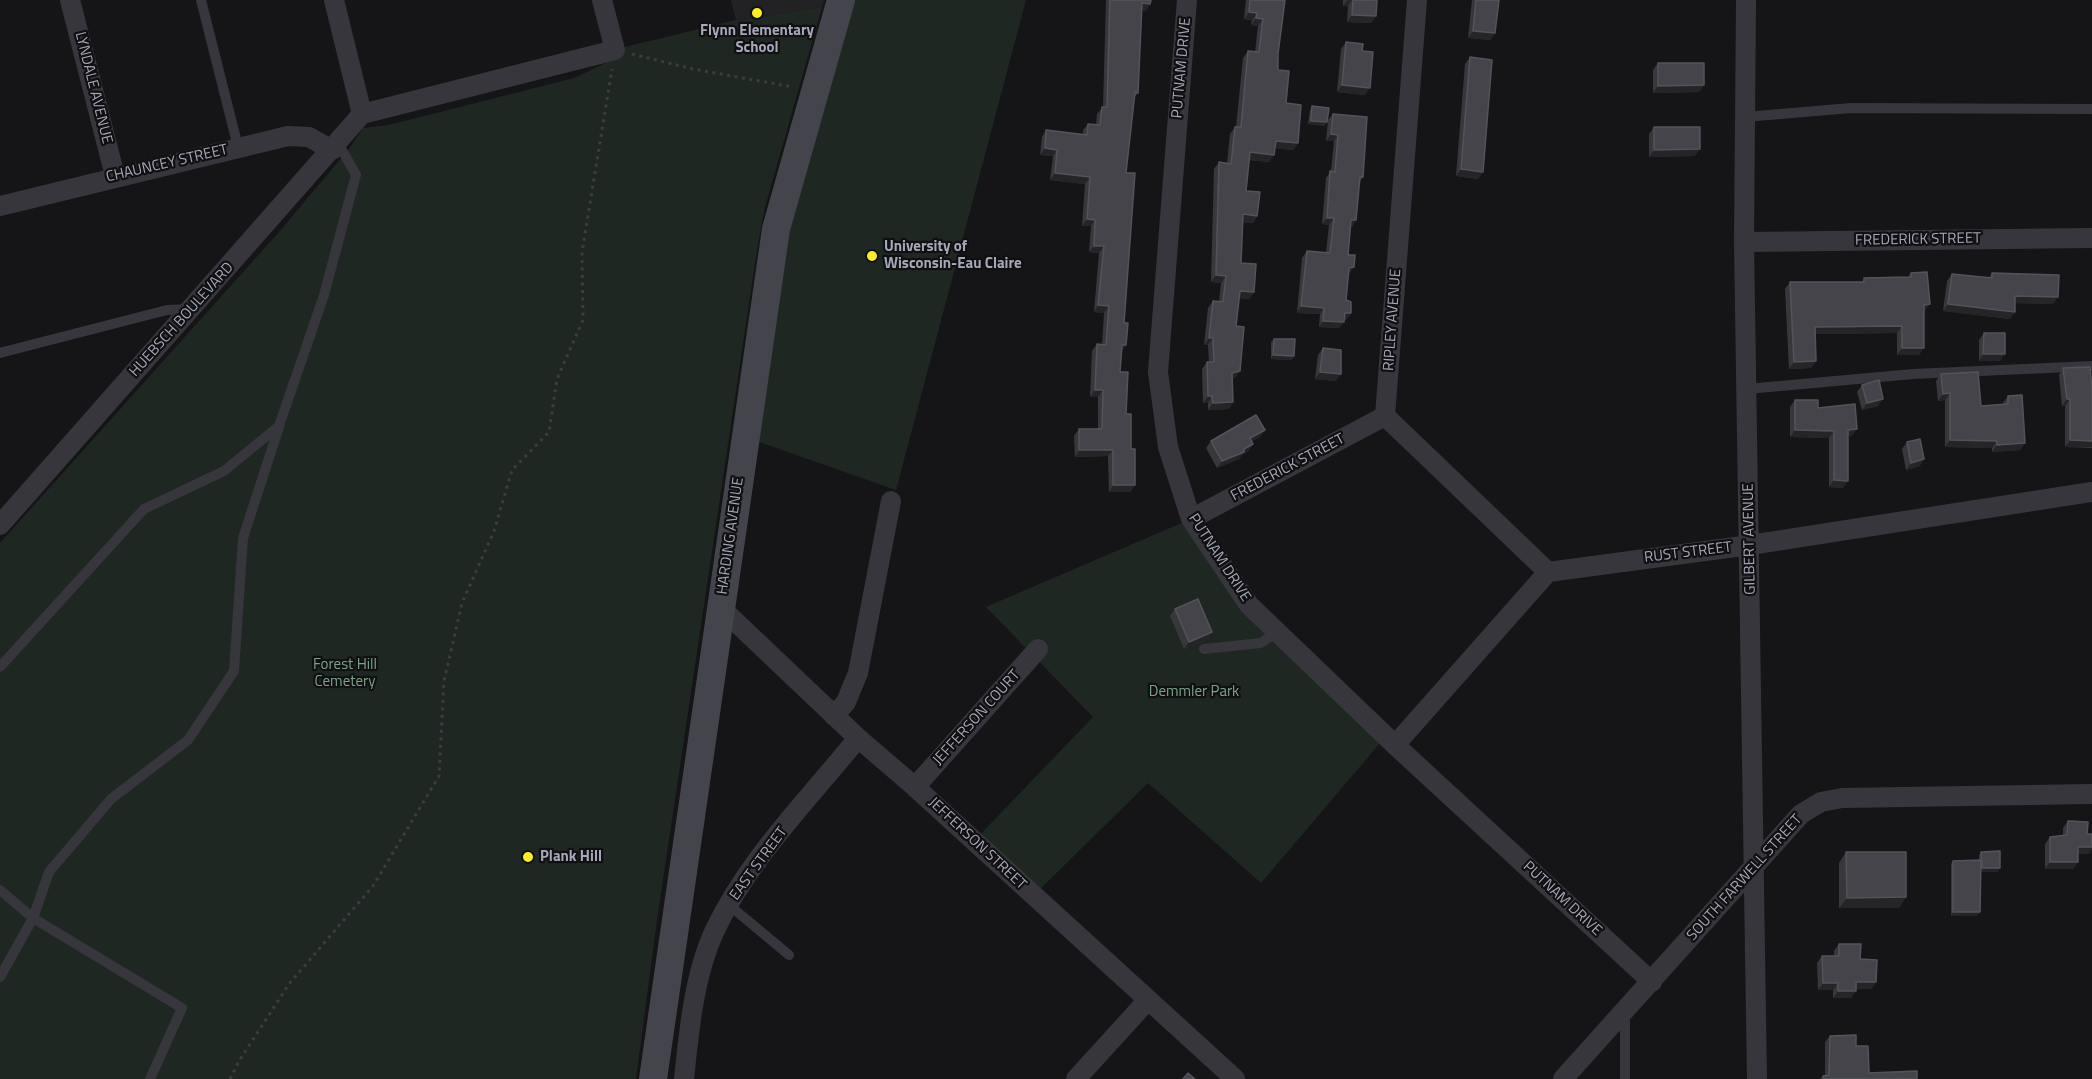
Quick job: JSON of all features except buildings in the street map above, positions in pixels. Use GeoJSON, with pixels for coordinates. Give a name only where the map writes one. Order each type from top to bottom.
{"type":"FeatureCollection","features":[{"type":"Feature","properties":{"kind":"main road","name":"HARDING AVENUE"},"geometry":{"type":"LineString","coordinates":[[652,1079],[776,229],[841,0]]}},
{"type":"Feature","properties":{"kind":"street","name":"LYNDALE AVENUE"},"geometry":{"type":"LineString","coordinates":[[70,0],[115,176]]}},
{"type":"Feature","properties":{"kind":"street"},"geometry":{"type":"LineString","coordinates":[[334,0],[363,114],[615,50],[602,0]]}},
{"type":"Feature","properties":{"kind":"street","name":"PUTNAM DRIVE"},"geometry":{"type":"LineString","coordinates":[[1187,0],[1158,372],[1168,447],[1191,519],[1248,605],[1395,745],[1652,982]]}},
{"type":"Feature","properties":{"kind":"street","name":"RIPLEY AVENUE"},"geometry":{"type":"LineString","coordinates":[[1385,416],[1417,0]]}},
{"type":"Feature","properties":{"kind":"street","name":"GILBERT AVENUE"},"geometry":{"type":"LineString","coordinates":[[1746,0],[1744,242],[1756,1079]]}},
{"type":"Feature","properties":{"kind":"street","name":"HUEBSCH BOULEVARD"},"geometry":{"type":"LineString","coordinates":[[0,525],[363,114]]}},
{"type":"Feature","properties":{"kind":"street","name":"CHAUNCEY STREET"},"geometry":{"type":"LineString","coordinates":[[0,206],[115,176],[288,136],[309,137],[335,146]]}},
{"type":"Feature","properties":{"kind":"street","name":"FREDERICK STREET"},"geometry":{"type":"LineString","coordinates":[[1744,242],[2092,238]]}},
{"type":"Feature","properties":{"kind":"street"},"geometry":{"type":"LineString","coordinates":[[1385,416],[1548,572],[1395,745]]}},
{"type":"Feature","properties":{"kind":"street","name":"FREDERICK STREET"},"geometry":{"type":"LineString","coordinates":[[1191,519],[1385,416]]}},
{"type":"Feature","properties":{"kind":"street","name":"RUST STREET"},"geometry":{"type":"LineString","coordinates":[[1548,572],[1750,545],[2092,492]]}},
{"type":"Feature","properties":{"kind":"street"},"geometry":{"type":"LineString","coordinates":[[834,716],[846,702],[858,673],[891,501]]}},
{"type":"Feature","properties":{"kind":"street","name":"JEFFERSON STREET"},"geometry":{"type":"LineString","coordinates":[[720,607],[858,738],[915,787],[1235,1079]]}},
{"type":"Feature","properties":{"kind":"street","name":"JEFFERSON COURT"},"geometry":{"type":"LineString","coordinates":[[915,787],[1038,649]]}},
{"type":"Feature","properties":{"kind":"street","name":"EAST STREET"},"geometry":{"type":"LineString","coordinates":[[684,1079],[705,957],[729,904],[754,864],[858,738]]}},
{"type":"Feature","properties":{"kind":"street","name":"SOUTH FARWELL STREET"},"geometry":{"type":"LineString","coordinates":[[1563,1079],[1652,982],[1753,865],[1801,814],[1821,802],[1842,798],[2092,794]]}},
{"type":"Feature","properties":{"kind":"street"},"geometry":{"type":"LineString","coordinates":[[1076,1079],[1147,1000]]}},
{"type":"Feature","properties":{"kind":"lane"},"geometry":{"type":"LineString","coordinates":[[201,0],[238,147]]}},
{"type":"Feature","properties":{"kind":"lane"},"geometry":{"type":"LineString","coordinates":[[1745,117],[1851,108],[2092,109]]}},
{"type":"Feature","properties":{"kind":"lane"},"geometry":{"type":"LineString","coordinates":[[0,977],[33,918],[49,873],[111,799],[188,740],[234,671],[243,538],[324,295],[356,175],[335,146]]}},
{"type":"Feature","properties":{"kind":"lane"},"geometry":{"type":"LineString","coordinates":[[0,353],[168,310],[192,309]]}},
{"type":"Feature","properties":{"kind":"lane"},"geometry":{"type":"LineString","coordinates":[[1747,389],[1913,374],[2092,366]]}},
{"type":"Feature","properties":{"kind":"lane"},"geometry":{"type":"LineString","coordinates":[[0,667],[144,509],[224,471],[279,426]]}},
{"type":"Feature","properties":{"kind":"lane"},"geometry":{"type":"LineString","coordinates":[[1204,649],[1261,643],[1277,632]]}},
{"type":"Feature","properties":{"kind":"lane"},"geometry":{"type":"LineString","coordinates":[[0,890],[33,918],[182,1008],[150,1079]]}},
{"type":"Feature","properties":{"kind":"lane"},"geometry":{"type":"LineString","coordinates":[[729,904],[789,955]]}},
{"type":"Feature","properties":{"kind":"lane"},"geometry":{"type":"LineString","coordinates":[[1625,1011],[1625,1079]]}},
{"type":"Feature","properties":{"kind":"path"},"geometry":{"type":"LineString","coordinates":[[230,1079],[239,1061],[289,984],[373,886],[439,776],[444,681],[462,603],[494,531],[512,470],[549,432],[557,379],[583,320],[582,252],[615,50],[693,69],[815,90]]}},
{"type":"Feature","properties":{"kind":"shaded area","name":"Flynn Elementary School"},"geometry":{"type":"Polygon","coordinates":[[[731,0],[824,0],[822,7],[736,20],[731,0]]]}},
{"type":"Feature","properties":{"kind":"green space","name":"University of Wisconsin-Eau Claire"},"geometry":{"type":"Polygon","coordinates":[[[841,0],[1026,0],[896,490],[745,437],[776,229],[841,0]]]}},
{"type":"Feature","properties":{"kind":"green space","name":"Forest Hill Cemetery"},"geometry":{"type":"Polygon","coordinates":[[[822,7],[765,207],[758,243],[657,920],[636,1079],[0,1079],[0,543],[279,232],[349,149],[363,128],[389,125],[574,78],[610,61],[621,48],[736,20],[822,7]]]}},
{"type":"Feature","properties":{"kind":"green space","name":"Demmler Park"},"geometry":{"type":"Polygon","coordinates":[[[1191,519],[1249,605],[1386,736],[1261,883],[1148,783],[1033,896],[974,841],[1093,717],[986,607],[1191,519]]]}},
{"type":"Feature","properties":{"kind":"place","name":"Flynn Elementary School"},"geometry":{"type":"Point","coordinates":[757,13]}},
{"type":"Feature","properties":{"kind":"place","name":"University of Wisconsin-Eau Claire"},"geometry":{"type":"Point","coordinates":[872,256]}},
{"type":"Feature","properties":{"kind":"place","name":"Plank Hill"},"geometry":{"type":"Point","coordinates":[528,857]}}]}
